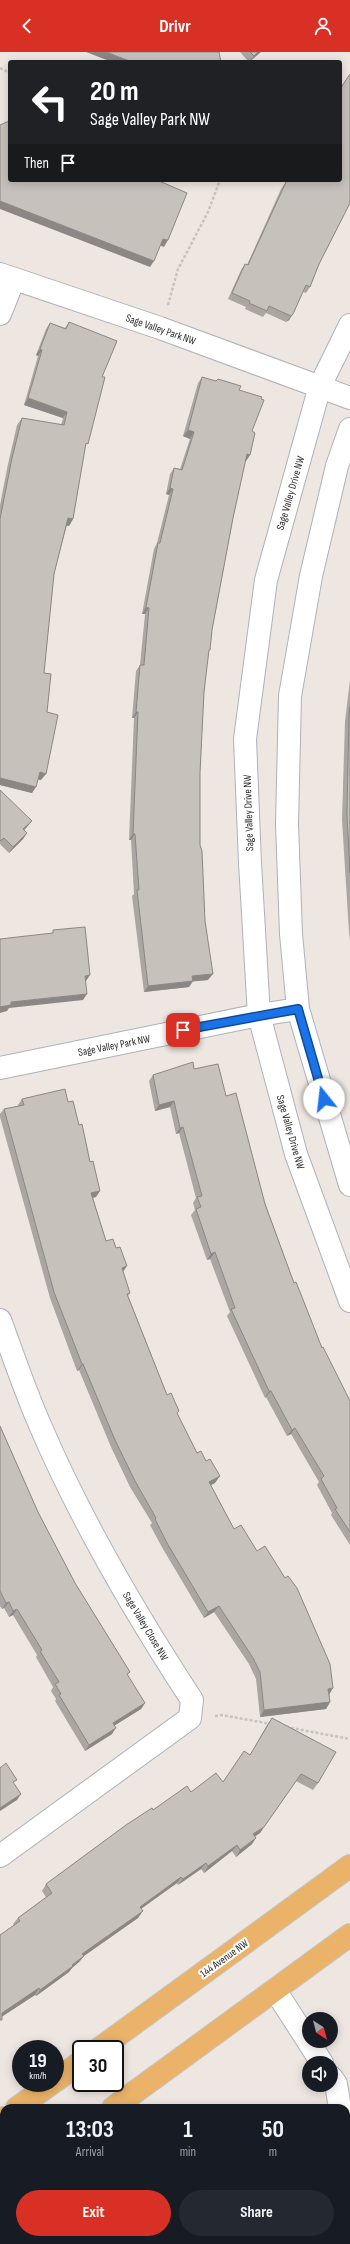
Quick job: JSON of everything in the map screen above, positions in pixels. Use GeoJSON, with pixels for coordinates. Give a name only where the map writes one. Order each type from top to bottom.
{"type":"FeatureCollection","features":[{"type":"Feature","properties":{"kind":"main road","name":"144 Avenue NW"},"geometry":{"type":"LineString","coordinates":[[111,2040],[350,1866]]}},
{"type":"Feature","properties":{"kind":"main road"},"geometry":{"type":"LineString","coordinates":[[118,2104],[350,1936]]}},
{"type":"Feature","properties":{"kind":"main road"},"geometry":{"type":"LineString","coordinates":[[23,2104],[39,2092]]}},
{"type":"Feature","properties":{"kind":"street","name":"Sage Valley Park NW"},"geometry":{"type":"LineString","coordinates":[[7,277],[160,328],[350,398]]}},
{"type":"Feature","properties":{"kind":"street"},"geometry":{"type":"LineString","coordinates":[[0,314],[7,277]]}},
{"type":"Feature","properties":{"kind":"street","name":"Sage Valley Drive NW"},"geometry":{"type":"LineString","coordinates":[[350,325],[320,386],[266,580],[245,739],[250,863],[259,1015],[296,1154],[350,1301]]}},
{"type":"Feature","properties":{"kind":"street"},"geometry":{"type":"LineString","coordinates":[[350,429],[337,466],[311,576],[290,696],[287,824],[291,934],[298,1009],[350,1185]]}},
{"type":"Feature","properties":{"kind":"street","name":"Sage Valley Park NW"},"geometry":{"type":"LineString","coordinates":[[0,1068],[259,1015],[298,1009]]}},
{"type":"Feature","properties":{"kind":"street","name":"Sage Valley Close NW"},"geometry":{"type":"LineString","coordinates":[[0,1320],[40,1425],[87,1523],[156,1646],[192,1700],[190,1718]]}},
{"type":"Feature","properties":{"kind":"street"},"geometry":{"type":"LineString","coordinates":[[0,1856],[190,1718]]}},
{"type":"Feature","properties":{"kind":"street"},"geometry":{"type":"LineString","coordinates":[[275,1990],[317,2056]]}},
{"type":"Feature","properties":{"kind":"street"},"geometry":{"type":"LineString","coordinates":[[337,2092],[339,2104]]}},
{"type":"Feature","properties":{"kind":"path"},"geometry":{"type":"LineString","coordinates":[[160,328],[178,269],[208,212],[219,182]]}},
{"type":"Feature","properties":{"kind":"path"},"geometry":{"type":"LineString","coordinates":[[190,1718],[222,1715],[275,1725]]}},
{"type":"Feature","properties":{"kind":"path"},"geometry":{"type":"LineString","coordinates":[[282,1726],[350,1739]]}},
{"type":"Feature","properties":{"kind":"building"},"geometry":{"type":"Polygon","coordinates":[[[106,52],[219,52],[221,60],[127,60],[106,52]]]}},
{"type":"Feature","properties":{"kind":"building"},"geometry":{"type":"Polygon","coordinates":[[[250,52],[258,52],[254,56],[250,52]]]}},
{"type":"Feature","properties":{"kind":"building"},"geometry":{"type":"Polygon","coordinates":[[[350,74],[350,203],[319,264],[310,287],[306,285],[293,314],[291,316],[269,306],[267,311],[232,293],[245,264],[248,265],[286,182],[342,182],[342,86],[350,74]]]}},
{"type":"Feature","properties":{"kind":"building"},"geometry":{"type":"Polygon","coordinates":[[[8,121],[8,182],[162,182],[187,193],[168,240],[163,239],[154,261],[0,201],[0,125],[8,121]]]}},
{"type":"Feature","properties":{"kind":"building"},"geometry":{"type":"Polygon","coordinates":[[[69,322],[117,341],[102,377],[105,377],[88,444],[86,443],[73,519],[68,518],[54,574],[44,673],[51,674],[47,712],[58,715],[46,774],[40,772],[36,787],[0,778],[0,519],[12,458],[22,418],[64,425],[67,412],[28,398],[42,350],[40,349],[50,323],[66,329],[69,322]]]}},
{"type":"Feature","properties":{"kind":"building"},"geometry":{"type":"Polygon","coordinates":[[[202,377],[216,381],[218,379],[241,386],[239,390],[262,397],[261,399],[264,400],[252,431],[255,433],[250,455],[247,454],[233,518],[212,630],[204,692],[200,773],[200,845],[202,851],[205,921],[213,974],[192,976],[193,981],[148,986],[137,890],[139,890],[135,834],[133,834],[138,712],[136,712],[140,665],[144,665],[149,608],[146,607],[158,543],[160,543],[173,489],[170,488],[174,468],[182,470],[194,432],[188,430],[202,377]]]}},
{"type":"Feature","properties":{"kind":"building"},"geometry":{"type":"Polygon","coordinates":[[[350,707],[350,873],[347,814],[350,707]]]}},
{"type":"Feature","properties":{"kind":"building"},"geometry":{"type":"Polygon","coordinates":[[[0,790],[32,821],[23,829],[27,833],[13,847],[4,838],[0,841],[0,790]]]}},
{"type":"Feature","properties":{"kind":"building"},"geometry":{"type":"Polygon","coordinates":[[[85,927],[90,975],[85,976],[87,994],[11,1002],[11,1005],[0,1007],[0,939],[53,933],[53,930],[85,927]]]}},
{"type":"Feature","properties":{"kind":"building"},"geometry":{"type":"Polygon","coordinates":[[[193,1062],[194,1069],[218,1064],[226,1096],[236,1093],[265,1204],[294,1283],[296,1282],[322,1348],[323,1347],[350,1401],[350,1532],[335,1509],[337,1508],[321,1479],[324,1476],[295,1428],[292,1430],[271,1391],[269,1391],[231,1309],[235,1308],[215,1252],[211,1254],[196,1209],[201,1207],[197,1197],[202,1196],[183,1127],[180,1128],[174,1101],[159,1105],[153,1075],[193,1062]]]}},
{"type":"Feature","properties":{"kind":"building"},"geometry":{"type":"Polygon","coordinates":[[[65,1089],[68,1102],[73,1101],[79,1125],[82,1124],[90,1162],[93,1161],[100,1191],[91,1193],[106,1241],[113,1239],[116,1248],[120,1247],[127,1266],[122,1268],[130,1293],[127,1294],[167,1395],[171,1393],[179,1411],[177,1413],[197,1453],[201,1451],[206,1461],[210,1459],[220,1476],[209,1482],[234,1529],[241,1525],[257,1551],[265,1546],[285,1578],[288,1576],[297,1588],[330,1664],[333,1688],[328,1689],[330,1702],[264,1710],[260,1672],[253,1658],[219,1606],[208,1612],[167,1543],[155,1519],[156,1518],[135,1481],[115,1440],[82,1364],[54,1292],[4,1109],[24,1105],[22,1099],[65,1089]]]}},
{"type":"Feature","properties":{"kind":"building"},"geometry":{"type":"Polygon","coordinates":[[[0,1426],[38,1512],[75,1583],[130,1672],[127,1674],[145,1703],[113,1723],[116,1728],[89,1745],[59,1695],[61,1694],[55,1684],[59,1682],[40,1651],[42,1650],[17,1609],[13,1611],[9,1602],[6,1603],[0,1591],[0,1426]]]}},
{"type":"Feature","properties":{"kind":"building"},"geometry":{"type":"Polygon","coordinates":[[[272,1718],[336,1752],[318,1783],[301,1774],[264,1827],[253,1834],[256,1838],[240,1850],[237,1845],[208,1866],[206,1863],[183,1879],[181,1877],[140,1907],[143,1911],[82,1954],[84,1956],[72,1965],[73,1966],[40,1990],[39,1988],[2,2013],[2,2020],[0,2020],[0,1935],[20,1921],[18,1918],[52,1893],[46,1884],[126,1825],[152,1808],[153,1810],[187,1786],[191,1792],[216,1773],[223,1782],[244,1751],[250,1755],[272,1718]]]}},
{"type":"Feature","properties":{"kind":"building"},"geometry":{"type":"Polygon","coordinates":[[[6,1763],[17,1780],[13,1782],[21,1794],[0,1808],[0,1768],[6,1763]]]}},
{"type":"Feature","properties":{"kind":"route"},"geometry":{"type":"LineString","coordinates":[[183,1030],[298,1009],[324,1099]]}}]}
